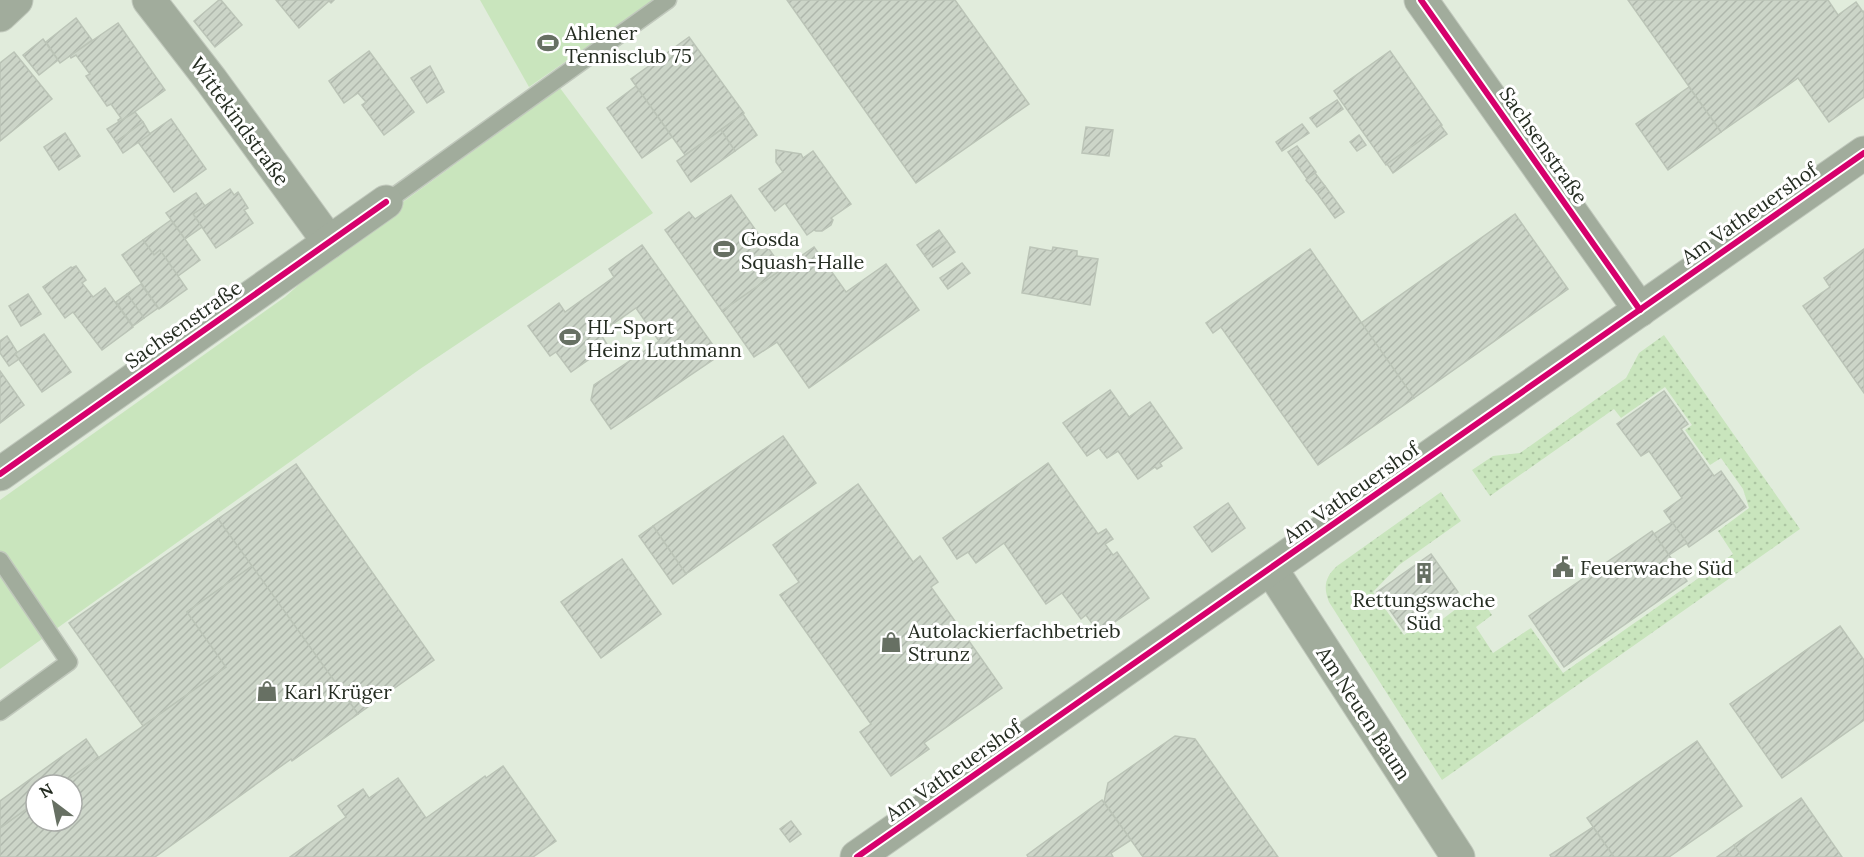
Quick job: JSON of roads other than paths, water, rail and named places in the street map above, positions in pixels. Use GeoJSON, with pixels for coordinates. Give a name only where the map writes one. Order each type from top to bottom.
{"type":"FeatureCollection","features":[{"type":"Feature","properties":{"kind":"street"},"geometry":{"type":"LineString","coordinates":[[0,15],[16,0]]}},
{"type":"Feature","properties":{"kind":"street","name":"Wittekindstraße"},"geometry":{"type":"LineString","coordinates":[[149,0],[211,80],[329,242]]}},
{"type":"Feature","properties":{"kind":"street","name":"Sachsenstraße"},"geometry":{"type":"LineString","coordinates":[[1421,0],[1640,309]]}},
{"type":"Feature","properties":{"kind":"street","name":"Am Vatheuershof"},"geometry":{"type":"LineString","coordinates":[[857,857],[1864,153]]}},
{"type":"Feature","properties":{"kind":"street","name":"Sachsenstraße"},"geometry":{"type":"LineString","coordinates":[[0,474],[386,202]]}},
{"type":"Feature","properties":{"kind":"street","name":"Am Neuen Baum"},"geometry":{"type":"LineString","coordinates":[[1271,569],[1458,857]]}},
{"type":"Feature","properties":{"kind":"lane","name":"Sachsenstraße"},"geometry":{"type":"LineString","coordinates":[[386,202],[668,0]]}},
{"type":"Feature","properties":{"kind":"lane"},"geometry":{"type":"LineString","coordinates":[[0,560],[69,662],[0,712]]}},
{"type":"Feature","properties":{"kind":"place","name":"Ahlener Tennisclub 75"},"geometry":{"type":"Point","coordinates":[548,43]}},
{"type":"Feature","properties":{"kind":"place","name":"Gosda Squash-Halle"},"geometry":{"type":"Point","coordinates":[724,249]}},
{"type":"Feature","properties":{"kind":"place","name":"HL-Sport Heinz Luthmann"},"geometry":{"type":"Point","coordinates":[570,337]}},
{"type":"Feature","properties":{"kind":"place","name":"Feuerwache Süd"},"geometry":{"type":"Point","coordinates":[1563,567]}},
{"type":"Feature","properties":{"kind":"place","name":"Rettungswache Süd"},"geometry":{"type":"Point","coordinates":[1424,573]}},
{"type":"Feature","properties":{"kind":"place","name":"Autolackierfachbetrieb Strunz"},"geometry":{"type":"Point","coordinates":[891,642]}},
{"type":"Feature","properties":{"kind":"place","name":"Karl Krüger"},"geometry":{"type":"Point","coordinates":[267,691]}}]}
